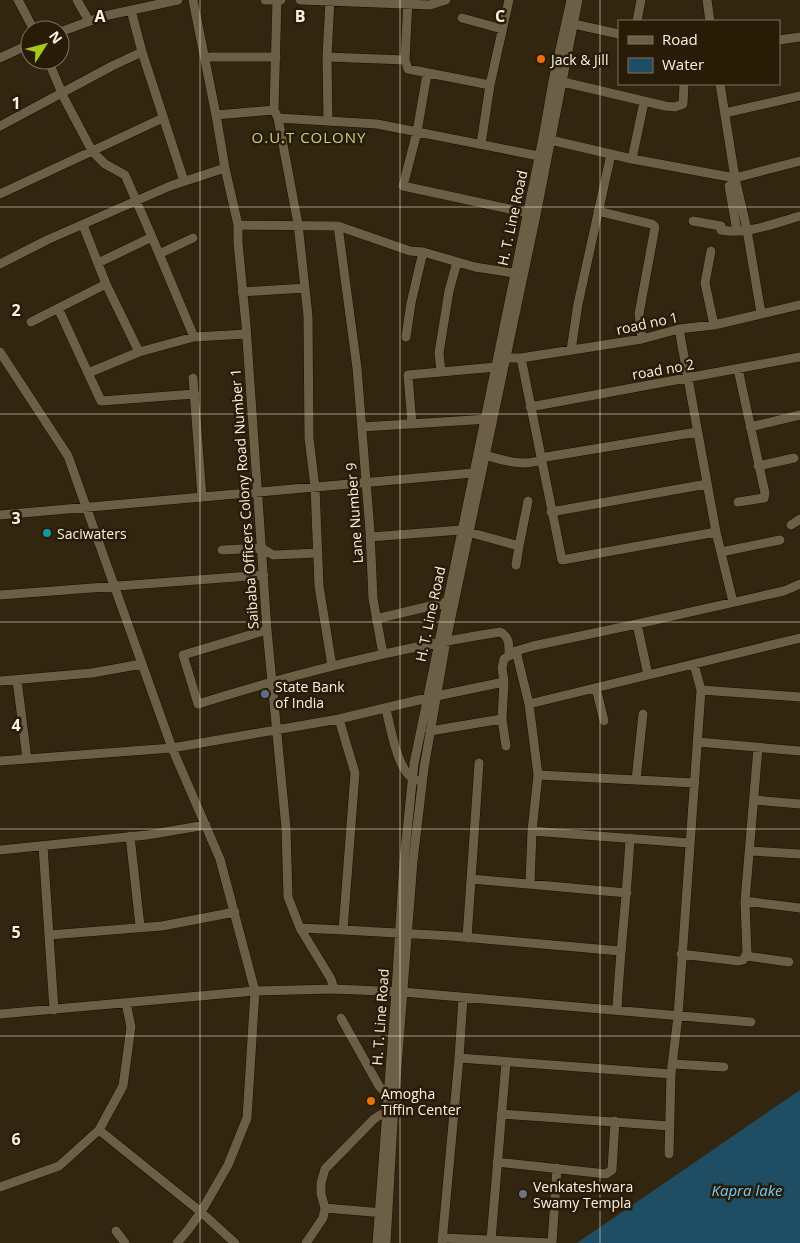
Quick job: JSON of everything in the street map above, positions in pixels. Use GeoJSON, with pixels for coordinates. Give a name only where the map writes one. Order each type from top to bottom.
{"type":"FeatureCollection","features":[{"type":"Feature","properties":{"kind":"street"},"geometry":{"type":"LineString","coordinates":[[18,0],[29,20]]}},
{"type":"Feature","properties":{"kind":"street"},"geometry":{"type":"LineString","coordinates":[[77,0],[89,21]]}},
{"type":"Feature","properties":{"kind":"street"},"geometry":{"type":"LineString","coordinates":[[70,28],[130,10],[178,0]]}},
{"type":"Feature","properties":{"kind":"street","name":"Saibaba Officers Colony Road Number 1"},"geometry":{"type":"LineString","coordinates":[[193,0],[225,168],[238,225],[271,681],[286,828],[288,897],[300,928],[331,979],[334,989]]}},
{"type":"Feature","properties":{"kind":"street"},"geometry":{"type":"LineString","coordinates":[[265,0],[279,0],[276,114],[298,224],[308,316],[309,438],[315,487],[319,586],[332,666]]}},
{"type":"Feature","properties":{"kind":"street"},"geometry":{"type":"LineString","coordinates":[[300,0],[409,2],[430,5],[446,0]]}},
{"type":"Feature","properties":{"kind":"street"},"geometry":{"type":"LineString","coordinates":[[481,144],[490,85],[509,0]]}},
{"type":"Feature","properties":{"kind":"street","name":"H. T. Line Road"},"geometry":{"type":"LineString","coordinates":[[547,140],[563,82],[571,0]]}},
{"type":"Feature","properties":{"kind":"street","name":"H. T. Line Road"},"geometry":{"type":"LineString","coordinates":[[481,454],[494,419],[502,357],[547,140],[553,82],[578,0]]}},
{"type":"Feature","properties":{"kind":"street"},"geometry":{"type":"LineString","coordinates":[[637,20],[641,0]]}},
{"type":"Feature","properties":{"kind":"street"},"geometry":{"type":"LineString","coordinates":[[707,0],[710,20]]}},
{"type":"Feature","properties":{"kind":"street"},"geometry":{"type":"LineString","coordinates":[[328,120],[327,57],[330,1]]}},
{"type":"Feature","properties":{"kind":"street"},"geometry":{"type":"LineString","coordinates":[[409,2],[405,60],[408,68],[427,74],[490,85]]}},
{"type":"Feature","properties":{"kind":"street"},"geometry":{"type":"LineString","coordinates":[[130,10],[184,181]]}},
{"type":"Feature","properties":{"kind":"street"},"geometry":{"type":"LineString","coordinates":[[462,18],[502,29]]}},
{"type":"Feature","properties":{"kind":"street"},"geometry":{"type":"LineString","coordinates":[[570,23],[618,34]]}},
{"type":"Feature","properties":{"kind":"street"},"geometry":{"type":"LineString","coordinates":[[780,40],[800,37]]}},
{"type":"Feature","properties":{"kind":"street"},"geometry":{"type":"LineString","coordinates":[[0,58],[20,49]]}},
{"type":"Feature","properties":{"kind":"street"},"geometry":{"type":"LineString","coordinates":[[0,126],[142,52]]}},
{"type":"Feature","properties":{"kind":"street"},"geometry":{"type":"LineString","coordinates":[[205,59],[210,57],[276,57]]}},
{"type":"Feature","properties":{"kind":"street"},"geometry":{"type":"LineString","coordinates":[[327,57],[405,60]]}},
{"type":"Feature","properties":{"kind":"street"},"geometry":{"type":"LineString","coordinates":[[52,70],[92,151],[105,164],[125,175],[194,337]]}},
{"type":"Feature","properties":{"kind":"street"},"geometry":{"type":"LineString","coordinates":[[427,74],[417,132],[404,186],[532,214]]}},
{"type":"Feature","properties":{"kind":"street"},"geometry":{"type":"LineString","coordinates":[[563,82],[644,102],[675,107],[682,104],[684,85]]}},
{"type":"Feature","properties":{"kind":"street"},"geometry":{"type":"LineString","coordinates":[[720,85],[736,182],[747,230],[761,313]]}},
{"type":"Feature","properties":{"kind":"street"},"geometry":{"type":"LineString","coordinates":[[725,113],[800,96]]}},
{"type":"Feature","properties":{"kind":"street"},"geometry":{"type":"LineString","coordinates":[[632,159],[644,102]]}},
{"type":"Feature","properties":{"kind":"street"},"geometry":{"type":"LineString","coordinates":[[216,115],[276,114],[377,124],[544,157]]}},
{"type":"Feature","properties":{"kind":"street"},"geometry":{"type":"LineString","coordinates":[[0,194],[163,118]]}},
{"type":"Feature","properties":{"kind":"street"},"geometry":{"type":"LineString","coordinates":[[547,140],[736,182]]}},
{"type":"Feature","properties":{"kind":"street"},"geometry":{"type":"LineString","coordinates":[[571,350],[578,304],[611,154]]}},
{"type":"Feature","properties":{"kind":"street"},"geometry":{"type":"LineString","coordinates":[[737,231],[729,186],[800,161]]}},
{"type":"Feature","properties":{"kind":"street"},"geometry":{"type":"LineString","coordinates":[[0,264],[170,186],[225,168]]}},
{"type":"Feature","properties":{"kind":"street"},"geometry":{"type":"LineString","coordinates":[[598,211],[652,224],[655,227],[639,314],[642,339]]}},
{"type":"Feature","properties":{"kind":"street"},"geometry":{"type":"LineString","coordinates":[[693,221],[720,226],[721,230],[737,231],[800,216]]}},
{"type":"Feature","properties":{"kind":"street"},"geometry":{"type":"LineString","coordinates":[[238,225],[298,224],[338,226],[410,251],[423,252],[456,262],[519,274]]}},
{"type":"Feature","properties":{"kind":"street"},"geometry":{"type":"LineString","coordinates":[[82,225],[106,284],[139,352]]}},
{"type":"Feature","properties":{"kind":"street","name":"Lane Number 9"},"geometry":{"type":"LineString","coordinates":[[338,226],[357,368],[373,600],[383,654]]}},
{"type":"Feature","properties":{"kind":"street"},"geometry":{"type":"LineString","coordinates":[[98,263],[152,237]]}},
{"type":"Feature","properties":{"kind":"street"},"geometry":{"type":"LineString","coordinates":[[159,254],[193,238]]}},
{"type":"Feature","properties":{"kind":"street"},"geometry":{"type":"LineString","coordinates":[[711,251],[705,283],[714,326]]}},
{"type":"Feature","properties":{"kind":"street"},"geometry":{"type":"LineString","coordinates":[[406,338],[411,303],[423,252]]}},
{"type":"Feature","properties":{"kind":"street"},"geometry":{"type":"LineString","coordinates":[[441,372],[439,353],[449,291],[456,262]]}},
{"type":"Feature","properties":{"kind":"street"},"geometry":{"type":"LineString","coordinates":[[31,322],[106,284]]}},
{"type":"Feature","properties":{"kind":"street"},"geometry":{"type":"LineString","coordinates":[[242,292],[305,288]]}},
{"type":"Feature","properties":{"kind":"street","name":"road no 1"},"geometry":{"type":"LineString","coordinates":[[502,357],[521,358],[642,339],[679,329],[714,326],[800,305]]}},
{"type":"Feature","properties":{"kind":"street"},"geometry":{"type":"LineString","coordinates":[[58,308],[101,401],[195,394]]}},
{"type":"Feature","properties":{"kind":"street"},"geometry":{"type":"LineString","coordinates":[[679,329],[716,532],[733,602]]}},
{"type":"Feature","properties":{"kind":"street"},"geometry":{"type":"LineString","coordinates":[[88,373],[139,352],[194,337],[246,334]]}},
{"type":"Feature","properties":{"kind":"street"},"geometry":{"type":"LineString","coordinates":[[0,352],[68,456],[172,748],[220,859],[255,991],[247,1118],[228,1165],[201,1212],[176,1243]]}},
{"type":"Feature","properties":{"kind":"street","name":"H. T. Line Road"},"geometry":{"type":"LineString","coordinates":[[404,934],[404,860],[412,779],[432,697],[481,454],[484,419],[496,367],[502,357]]}},
{"type":"Feature","properties":{"kind":"street","name":"road no 2"},"geometry":{"type":"LineString","coordinates":[[530,407],[800,357]]}},
{"type":"Feature","properties":{"kind":"street"},"geometry":{"type":"LineString","coordinates":[[521,358],[562,560],[716,532]]}},
{"type":"Feature","properties":{"kind":"street"},"geometry":{"type":"LineString","coordinates":[[412,424],[408,375],[496,367]]}},
{"type":"Feature","properties":{"kind":"street"},"geometry":{"type":"LineString","coordinates":[[738,369],[765,496],[764,498],[738,502]]}},
{"type":"Feature","properties":{"kind":"street"},"geometry":{"type":"LineString","coordinates":[[193,378],[202,496]]}},
{"type":"Feature","properties":{"kind":"street"},"geometry":{"type":"LineString","coordinates":[[750,427],[800,415]]}},
{"type":"Feature","properties":{"kind":"street"},"geometry":{"type":"LineString","coordinates":[[362,427],[494,419]]}},
{"type":"Feature","properties":{"kind":"street"},"geometry":{"type":"LineString","coordinates":[[481,454],[520,463],[697,432]]}},
{"type":"Feature","properties":{"kind":"street"},"geometry":{"type":"LineString","coordinates":[[758,466],[794,458]]}},
{"type":"Feature","properties":{"kind":"street"},"geometry":{"type":"LineString","coordinates":[[0,515],[258,491],[477,474]]}},
{"type":"Feature","properties":{"kind":"street"},"geometry":{"type":"LineString","coordinates":[[551,512],[707,484]]}},
{"type":"Feature","properties":{"kind":"street"},"geometry":{"type":"LineString","coordinates":[[516,565],[528,501]]}},
{"type":"Feature","properties":{"kind":"street"},"geometry":{"type":"LineString","coordinates":[[791,525],[800,519]]}},
{"type":"Feature","properties":{"kind":"street"},"geometry":{"type":"LineString","coordinates":[[370,537],[465,531],[519,546]]}},
{"type":"Feature","properties":{"kind":"street"},"geometry":{"type":"LineString","coordinates":[[721,552],[780,540]]}},
{"type":"Feature","properties":{"kind":"street"},"geometry":{"type":"LineString","coordinates":[[222,550],[262,548],[273,555],[318,553]]}},
{"type":"Feature","properties":{"kind":"street"},"geometry":{"type":"LineString","coordinates":[[0,595],[264,574]]}},
{"type":"Feature","properties":{"kind":"street"},"geometry":{"type":"LineString","coordinates":[[506,746],[502,719],[504,682],[502,668],[504,659],[512,654],[553,641],[784,591],[800,584]]}},
{"type":"Feature","properties":{"kind":"street"},"geometry":{"type":"LineString","coordinates":[[376,619],[451,601]]}},
{"type":"Feature","properties":{"kind":"street"},"geometry":{"type":"LineString","coordinates":[[636,624],[648,675]]}},
{"type":"Feature","properties":{"kind":"street"},"geometry":{"type":"LineString","coordinates":[[267,630],[183,655],[198,704],[271,681],[383,654],[500,632],[505,634],[529,704],[538,775],[532,831],[530,884]]}},
{"type":"Feature","properties":{"kind":"street"},"geometry":{"type":"LineString","coordinates":[[529,704],[800,638]]}},
{"type":"Feature","properties":{"kind":"street"},"geometry":{"type":"LineString","coordinates":[[0,681],[92,673],[142,664]]}},
{"type":"Feature","properties":{"kind":"street"},"geometry":{"type":"LineString","coordinates":[[669,1154],[671,1074],[678,1016],[701,690],[694,664]]}},
{"type":"Feature","properties":{"kind":"street"},"geometry":{"type":"LineString","coordinates":[[17,680],[26,759]]}},
{"type":"Feature","properties":{"kind":"street"},"geometry":{"type":"LineString","coordinates":[[0,761],[172,748],[339,719],[504,682]]}},
{"type":"Feature","properties":{"kind":"street"},"geometry":{"type":"LineString","coordinates":[[596,688],[604,721]]}},
{"type":"Feature","properties":{"kind":"street"},"geometry":{"type":"LineString","coordinates":[[701,690],[800,697]]}},
{"type":"Feature","properties":{"kind":"street","name":"H. T. Line Road"},"geometry":{"type":"LineString","coordinates":[[377,1243],[383,1212],[404,934],[430,731],[432,697]]}},
{"type":"Feature","properties":{"kind":"street"},"geometry":{"type":"LineString","coordinates":[[386,709],[403,768],[412,779],[422,782]]}},
{"type":"Feature","properties":{"kind":"street"},"geometry":{"type":"LineString","coordinates":[[636,780],[643,714]]}},
{"type":"Feature","properties":{"kind":"street"},"geometry":{"type":"LineString","coordinates":[[339,719],[355,773],[344,930]]}},
{"type":"Feature","properties":{"kind":"street"},"geometry":{"type":"LineString","coordinates":[[430,731],[502,719]]}},
{"type":"Feature","properties":{"kind":"street"},"geometry":{"type":"LineString","coordinates":[[698,742],[800,751]]}},
{"type":"Feature","properties":{"kind":"street"},"geometry":{"type":"LineString","coordinates":[[681,954],[739,961],[746,956],[748,950],[745,901],[758,748]]}},
{"type":"Feature","properties":{"kind":"street"},"geometry":{"type":"LineString","coordinates":[[467,938],[479,763]]}},
{"type":"Feature","properties":{"kind":"street"},"geometry":{"type":"LineString","coordinates":[[538,775],[695,783]]}},
{"type":"Feature","properties":{"kind":"street"},"geometry":{"type":"LineString","coordinates":[[754,800],[800,804]]}},
{"type":"Feature","properties":{"kind":"street"},"geometry":{"type":"LineString","coordinates":[[0,850],[130,836],[147,836],[206,825]]}},
{"type":"Feature","properties":{"kind":"street"},"geometry":{"type":"LineString","coordinates":[[532,831],[689,843]]}},
{"type":"Feature","properties":{"kind":"street"},"geometry":{"type":"LineString","coordinates":[[130,836],[140,926]]}},
{"type":"Feature","properties":{"kind":"street"},"geometry":{"type":"LineString","coordinates":[[617,1009],[630,838]]}},
{"type":"Feature","properties":{"kind":"street"},"geometry":{"type":"LineString","coordinates":[[42,846],[54,1010]]}},
{"type":"Feature","properties":{"kind":"street"},"geometry":{"type":"LineString","coordinates":[[750,851],[800,854]]}},
{"type":"Feature","properties":{"kind":"street"},"geometry":{"type":"LineString","coordinates":[[471,879],[627,893]]}},
{"type":"Feature","properties":{"kind":"street"},"geometry":{"type":"LineString","coordinates":[[745,901],[800,908]]}},
{"type":"Feature","properties":{"kind":"street"},"geometry":{"type":"LineString","coordinates":[[49,935],[140,926],[162,926],[235,912]]}},
{"type":"Feature","properties":{"kind":"street"},"geometry":{"type":"LineString","coordinates":[[300,928],[467,938],[620,951]]}},
{"type":"Feature","properties":{"kind":"street"},"geometry":{"type":"LineString","coordinates":[[746,956],[789,962]]}},
{"type":"Feature","properties":{"kind":"street"},"geometry":{"type":"LineString","coordinates":[[0,1014],[255,991],[334,989],[400,992],[617,1009],[751,1022]]}},
{"type":"Feature","properties":{"kind":"street"},"geometry":{"type":"LineString","coordinates":[[463,998],[442,1240],[552,1243],[557,1168]]}},
{"type":"Feature","properties":{"kind":"street"},"geometry":{"type":"LineString","coordinates":[[0,1187],[59,1166],[96,1135],[123,1086],[131,1026],[126,1004]]}},
{"type":"Feature","properties":{"kind":"street"},"geometry":{"type":"LineString","coordinates":[[341,1018],[379,1086],[391,1096]]}},
{"type":"Feature","properties":{"kind":"street"},"geometry":{"type":"LineString","coordinates":[[459,1058],[671,1074]]}},
{"type":"Feature","properties":{"kind":"street"},"geometry":{"type":"LineString","coordinates":[[491,1240],[506,1062]]}},
{"type":"Feature","properties":{"kind":"street"},"geometry":{"type":"LineString","coordinates":[[672,1064],[724,1067]]}},
{"type":"Feature","properties":{"kind":"street"},"geometry":{"type":"LineString","coordinates":[[306,1243],[323,1218],[325,1208],[321,1194],[321,1183],[325,1169],[374,1119],[390,1113]]}},
{"type":"Feature","properties":{"kind":"street"},"geometry":{"type":"LineString","coordinates":[[501,1114],[670,1126]]}},
{"type":"Feature","properties":{"kind":"street"},"geometry":{"type":"LineString","coordinates":[[497,1162],[606,1174],[612,1170],[615,1121]]}},
{"type":"Feature","properties":{"kind":"street"},"geometry":{"type":"LineString","coordinates":[[99,1130],[201,1212],[235,1243]]}},
{"type":"Feature","properties":{"kind":"street"},"geometry":{"type":"LineString","coordinates":[[325,1208],[383,1212]]}},
{"type":"Feature","properties":{"kind":"street","name":"H. T. Line Road"},"geometry":{"type":"LineString","coordinates":[[383,1212],[386,1243]]}},
{"type":"Feature","properties":{"kind":"street"},"geometry":{"type":"LineString","coordinates":[[116,1231],[125,1243]]}},
{"type":"Feature","properties":{"kind":"water","name":"Kapra lake"},"geometry":{"type":"Polygon","coordinates":[[[800,1090],[800,1243],[577,1243],[800,1090]]]}},
{"type":"Feature","properties":{"kind":"place","name":"Jack & Jill"},"geometry":{"type":"Point","coordinates":[541,59]}},
{"type":"Feature","properties":{"kind":"place","name":"Saciwaters"},"geometry":{"type":"Point","coordinates":[47,533]}},
{"type":"Feature","properties":{"kind":"place","name":"State Bank of India"},"geometry":{"type":"Point","coordinates":[265,694]}},
{"type":"Feature","properties":{"kind":"place","name":"Amogha Tiffin Center"},"geometry":{"type":"Point","coordinates":[371,1101]}},
{"type":"Feature","properties":{"kind":"place","name":"Venkateshwara Swamy Templa"},"geometry":{"type":"Point","coordinates":[523,1194]}},
{"type":"Feature","properties":{"kind":"district","name":"O.U.T COLONY"},"geometry":{"type":"Point","coordinates":[309,137]}}]}
